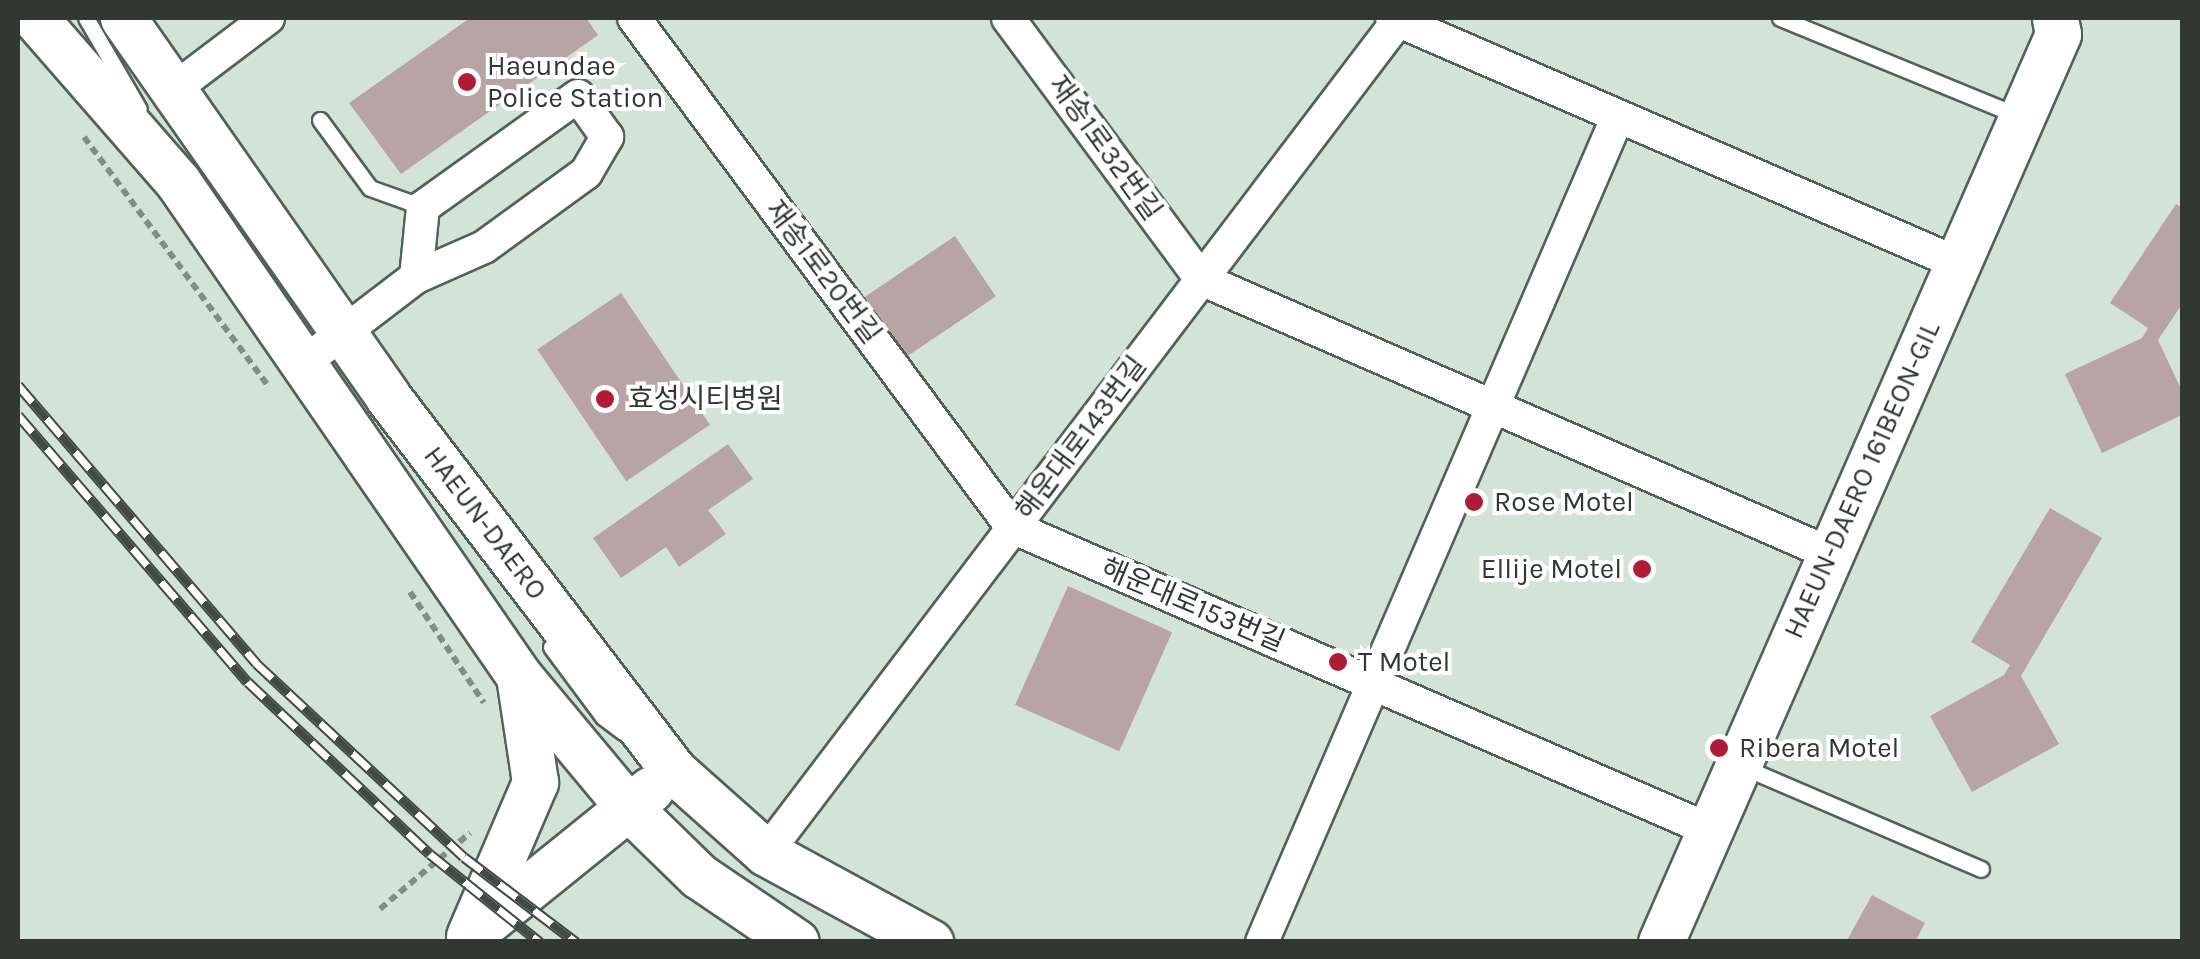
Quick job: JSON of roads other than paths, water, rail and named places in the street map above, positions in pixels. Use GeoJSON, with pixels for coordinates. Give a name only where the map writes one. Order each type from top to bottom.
{"type":"FeatureCollection","features":[{"type":"Feature","properties":{"kind":"main road","name":"HAEUN-DAERO"},"geometry":{"type":"LineString","coordinates":[[35,18],[178,182],[306,361],[344,428],[519,676],[628,807],[699,876],[796,942]]}},
{"type":"Feature","properties":{"kind":"main road","name":"HAEUN-DAERO"},"geometry":{"type":"LineString","coordinates":[[123,18],[346,333],[674,771],[766,853],[930,942]]}},
{"type":"Feature","properties":{"kind":"main road","name":"HAEUN-DAERO 161BEON-GIL"},"geometry":{"type":"LineString","coordinates":[[1661,942],[2058,34],[2055,18]]}},
{"type":"Feature","properties":{"kind":"main road"},"geometry":{"type":"LineString","coordinates":[[465,939],[535,782],[519,676]]}},
{"type":"Feature","properties":{"kind":"main road"},"geometry":{"type":"LineString","coordinates":[[465,939],[674,771]]}},
{"type":"Feature","properties":{"kind":"street"},"geometry":{"type":"LineString","coordinates":[[174,90],[268,18]]}},
{"type":"Feature","properties":{"kind":"street","name":"재송1로20번길"},"geometry":{"type":"LineString","coordinates":[[634,18],[1012,528]]}},
{"type":"Feature","properties":{"kind":"street","name":"재송1로32번길"},"geometry":{"type":"LineString","coordinates":[[1008,18],[1202,279]]}},
{"type":"Feature","properties":{"kind":"street","name":"해운대로143번길"},"geometry":{"type":"LineString","coordinates":[[766,853],[1396,19],[1957,263]]}},
{"type":"Feature","properties":{"kind":"street"},"geometry":{"type":"LineString","coordinates":[[306,361],[416,278],[484,247],[586,173],[607,137],[578,96],[423,207],[416,278]]}},
{"type":"Feature","properties":{"kind":"street"},"geometry":{"type":"LineString","coordinates":[[1262,942],[1618,116]]}},
{"type":"Feature","properties":{"kind":"street"},"geometry":{"type":"LineString","coordinates":[[1202,279],[1830,554]]}},
{"type":"Feature","properties":{"kind":"street","name":"해운대로153번길"},"geometry":{"type":"LineString","coordinates":[[1012,528],[1710,830]]}},
{"type":"Feature","properties":{"kind":"lane"},"geometry":{"type":"LineString","coordinates":[[86,18],[178,182]]}},
{"type":"Feature","properties":{"kind":"lane"},"geometry":{"type":"LineString","coordinates":[[1780,18],[2022,116]]}},
{"type":"Feature","properties":{"kind":"lane"},"geometry":{"type":"LineString","coordinates":[[320,120],[370,188],[423,207]]}},
{"type":"Feature","properties":{"kind":"lane"},"geometry":{"type":"LineString","coordinates":[[346,333],[374,407],[442,500]]}},
{"type":"Feature","properties":{"kind":"lane"},"geometry":{"type":"LineString","coordinates":[[534,624],[603,717],[674,771]]}},
{"type":"Feature","properties":{"kind":"lane"},"geometry":{"type":"LineString","coordinates":[[1738,765],[1981,869]]}},
{"type":"Feature","properties":{"kind":"railway"},"geometry":{"type":"LineString","coordinates":[[18,385],[256,663],[464,857],[576,942]]}},
{"type":"Feature","properties":{"kind":"railway"},"geometry":{"type":"LineString","coordinates":[[18,415],[248,682],[430,854],[540,942]]}},
{"type":"Feature","properties":{"kind":"place","name":"Haeundae Police Station"},"geometry":{"type":"Point","coordinates":[467,82]}},
{"type":"Feature","properties":{"kind":"place","name":"효성시티병원"},"geometry":{"type":"Point","coordinates":[605,399]}},
{"type":"Feature","properties":{"kind":"place","name":"Rose Motel"},"geometry":{"type":"Point","coordinates":[1474,502]}},
{"type":"Feature","properties":{"kind":"place","name":"Ellije Motel"},"geometry":{"type":"Point","coordinates":[1642,569]}},
{"type":"Feature","properties":{"kind":"place","name":"T Motel"},"geometry":{"type":"Point","coordinates":[1338,662]}},
{"type":"Feature","properties":{"kind":"place","name":"Ribera Motel"},"geometry":{"type":"Point","coordinates":[1719,748]}}]}
